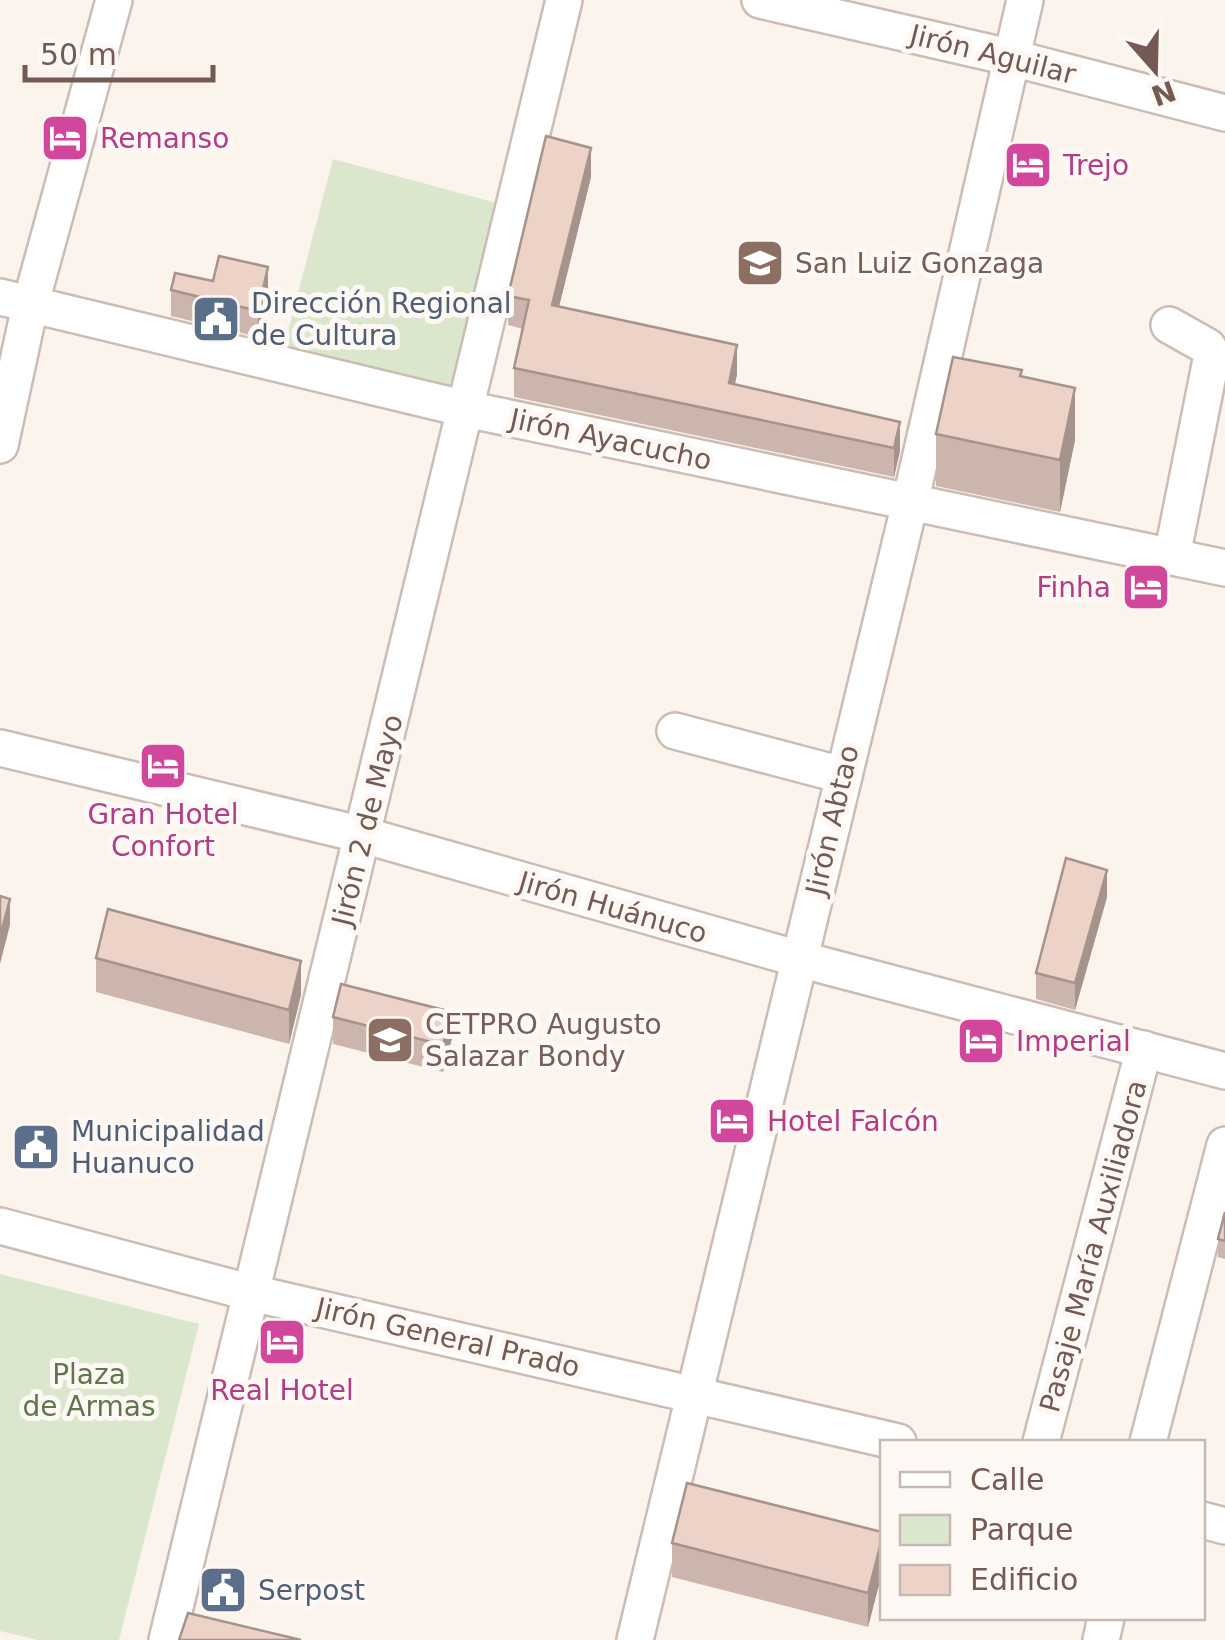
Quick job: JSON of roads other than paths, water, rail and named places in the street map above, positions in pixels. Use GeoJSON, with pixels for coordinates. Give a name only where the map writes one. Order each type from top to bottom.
{"type":"FeatureCollection","features":[{"type":"Feature","properties":{"kind":"street"},"geometry":{"type":"LineString","coordinates":[[0,445],[15,302],[114,0]]}},
{"type":"Feature","properties":{"kind":"street","name":"Jirón 2 de Mayo"},"geometry":{"type":"LineString","coordinates":[[167,1640],[564,0]]}},
{"type":"Feature","properties":{"kind":"street","name":"Jirón Aguilar"},"geometry":{"type":"LineString","coordinates":[[760,0],[1009,57],[1225,113]]}},
{"type":"Feature","properties":{"kind":"street","name":"Jirón Abtao"},"geometry":{"type":"LineString","coordinates":[[635,1640],[910,503],[1025,0]]}},
{"type":"Feature","properties":{"kind":"street","name":"Jirón Ayacucho"},"geometry":{"type":"LineString","coordinates":[[15,302],[466,408],[1225,568]]}},
{"type":"Feature","properties":{"kind":"street"},"geometry":{"type":"LineString","coordinates":[[1170,326],[1208,347],[1212,355],[1172,556]]}},
{"type":"Feature","properties":{"kind":"street"},"geometry":{"type":"LineString","coordinates":[[675,732],[842,774]]}},
{"type":"Feature","properties":{"kind":"street","name":"Jirón Huánuco"},"geometry":{"type":"LineString","coordinates":[[0,748],[363,835],[798,959],[1225,1070]]}},
{"type":"Feature","properties":{"kind":"street","name":"Pasaje María Auxiliadora"},"geometry":{"type":"LineString","coordinates":[[1042,1440],[1144,1050]]}},
{"type":"Feature","properties":{"kind":"street"},"geometry":{"type":"LineString","coordinates":[[1149,1440],[1225,1145]]}},
{"type":"Feature","properties":{"kind":"street","name":"Jirón General Prado"},"geometry":{"type":"LineString","coordinates":[[0,1226],[252,1292],[890,1440]]}},
{"type":"Feature","properties":{"kind":"place","name":"Remanso"},"geometry":{"type":"Point","coordinates":[65,138]}},
{"type":"Feature","properties":{"kind":"place","name":"Trejo"},"geometry":{"type":"Point","coordinates":[1028,165]}},
{"type":"Feature","properties":{"kind":"place","name":"San Luiz Gonzaga"},"geometry":{"type":"Point","coordinates":[760,263]}},
{"type":"Feature","properties":{"kind":"place","name":"Dirección Regional de Cultura"},"geometry":{"type":"Point","coordinates":[216,319]}},
{"type":"Feature","properties":{"kind":"place","name":"Finha"},"geometry":{"type":"Point","coordinates":[1146,587]}},
{"type":"Feature","properties":{"kind":"place","name":"Gran Hotel Confort"},"geometry":{"type":"Point","coordinates":[163,766]}},
{"type":"Feature","properties":{"kind":"place","name":"CETPRO Augusto Salazar Bondy"},"geometry":{"type":"Point","coordinates":[390,1040]}},
{"type":"Feature","properties":{"kind":"place","name":"Imperial"},"geometry":{"type":"Point","coordinates":[981,1041]}},
{"type":"Feature","properties":{"kind":"place","name":"Hotel Falcón"},"geometry":{"type":"Point","coordinates":[732,1121]}},
{"type":"Feature","properties":{"kind":"place","name":"Municipalidad Huanuco"},"geometry":{"type":"Point","coordinates":[36,1147]}},
{"type":"Feature","properties":{"kind":"place","name":"Real Hotel"},"geometry":{"type":"Point","coordinates":[282,1342]}},
{"type":"Feature","properties":{"kind":"place","name":"Serpost"},"geometry":{"type":"Point","coordinates":[223,1590]}},
{"type":"Feature","properties":{"kind":"park label","name":"Plaza de Armas"},"geometry":{"type":"Point","coordinates":[89,1390]}}]}
